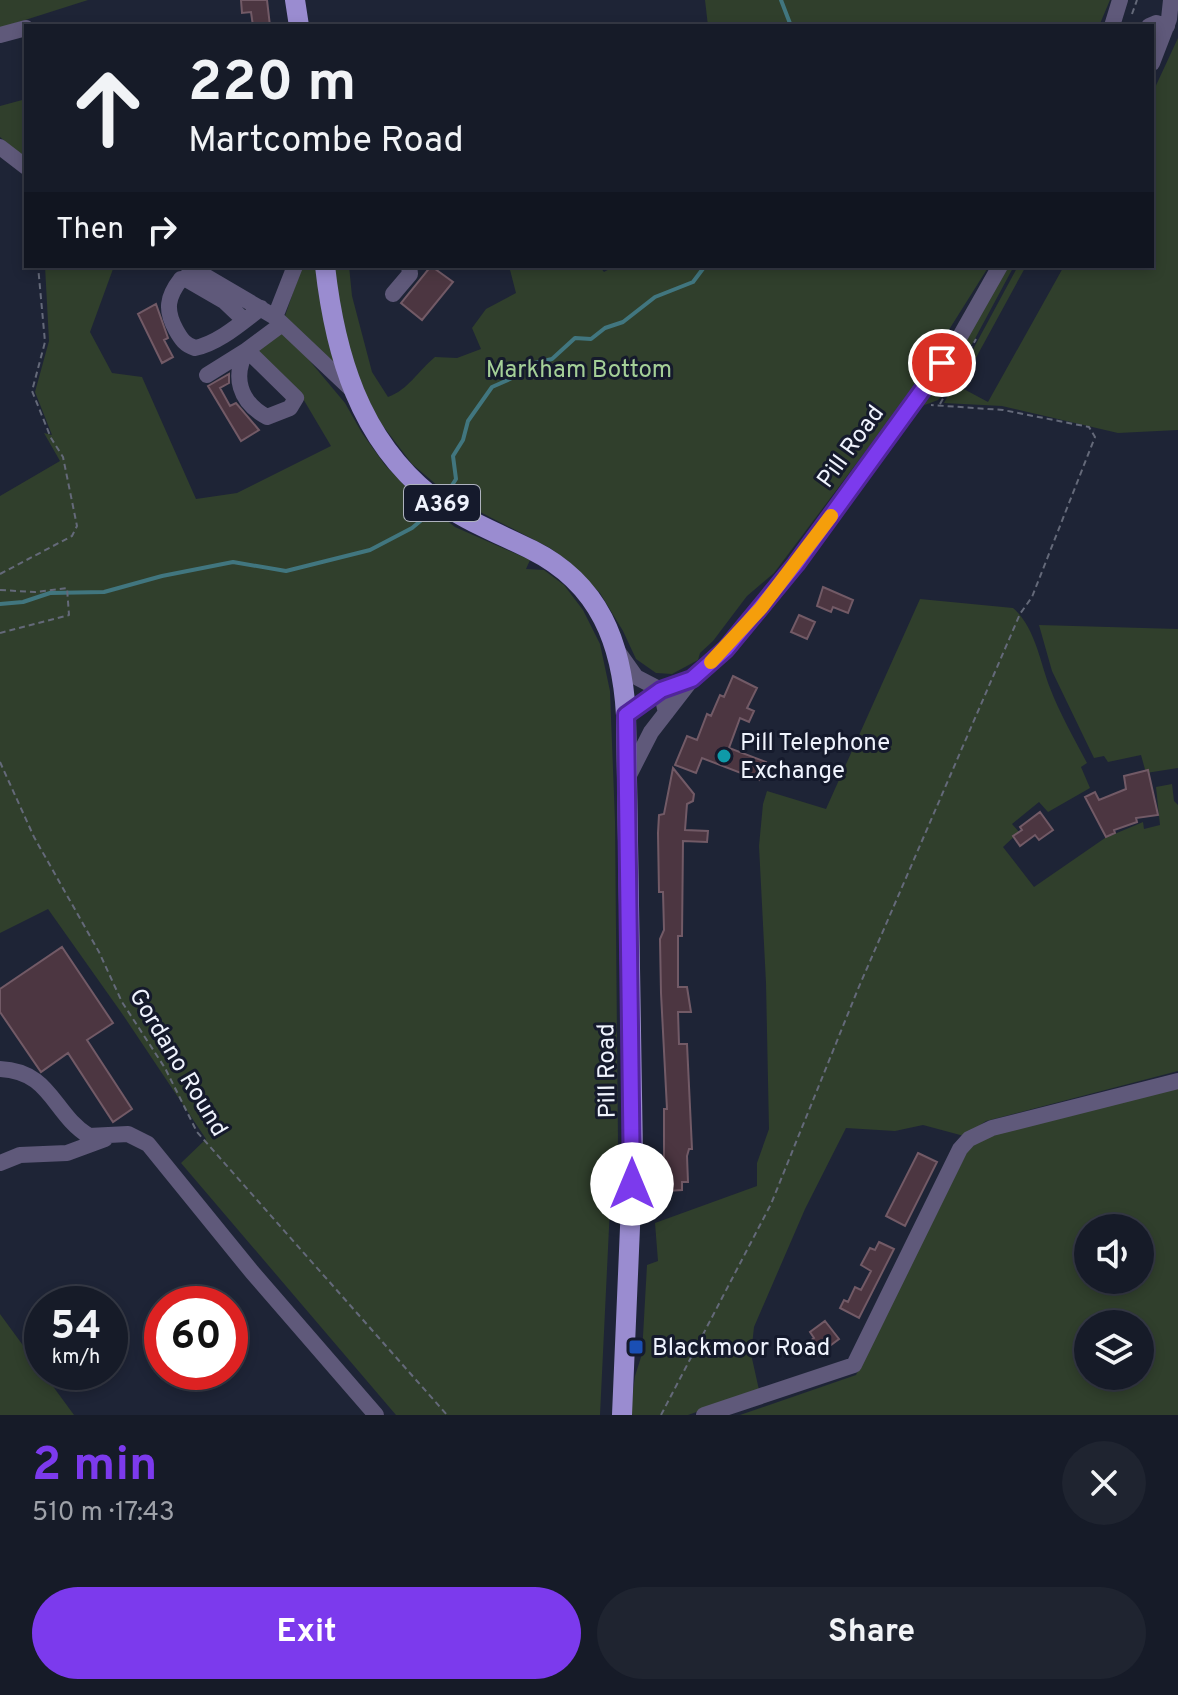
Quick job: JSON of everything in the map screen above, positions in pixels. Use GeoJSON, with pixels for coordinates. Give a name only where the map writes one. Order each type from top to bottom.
{"type":"FeatureCollection","features":[{"type":"Feature","properties":{"kind":"main road"},"geometry":{"type":"LineString","coordinates":[[295,0],[299,24]]}},
{"type":"Feature","properties":{"kind":"main road","name":"A369"},"geometry":{"type":"LineString","coordinates":[[325,268],[336,341],[351,389],[371,427],[404,471],[432,497],[460,515],[558,565],[603,616],[619,653],[626,722],[627,779]]}},
{"type":"Feature","properties":{"kind":"main road","name":"Pill Road"},"geometry":{"type":"LineString","coordinates":[[622,1415],[633,1157],[627,779]]}},
{"type":"Feature","properties":{"kind":"street"},"geometry":{"type":"LineString","coordinates":[[1113,24],[1120,0]]}},
{"type":"Feature","properties":{"kind":"street"},"geometry":{"type":"LineString","coordinates":[[1154,58],[1167,26],[1171,0]]}},
{"type":"Feature","properties":{"kind":"street"},"geometry":{"type":"LineString","coordinates":[[1154,24],[1167,26]]}},
{"type":"Feature","properties":{"kind":"street"},"geometry":{"type":"LineString","coordinates":[[0,35],[24,29]]}},
{"type":"Feature","properties":{"kind":"street"},"geometry":{"type":"LineString","coordinates":[[0,147],[24,165]]}},
{"type":"Feature","properties":{"kind":"street"},"geometry":{"type":"LineString","coordinates":[[191,268],[273,316],[351,389]]}},
{"type":"Feature","properties":{"kind":"street"},"geometry":{"type":"LineString","coordinates":[[207,375],[247,350],[273,316],[294,268]]}},
{"type":"Feature","properties":{"kind":"street"},"geometry":{"type":"LineString","coordinates":[[393,294],[410,274],[409,268]]}},
{"type":"Feature","properties":{"kind":"street","name":"Pill Road"},"geometry":{"type":"LineString","coordinates":[[627,779],[651,732],[692,679],[726,649],[796,564],[958,340],[999,268]]}},
{"type":"Feature","properties":{"kind":"street"},"geometry":{"type":"LineString","coordinates":[[244,320],[224,301],[186,279],[177,283],[168,304],[168,315],[181,339],[195,348],[205,346],[244,320],[273,316]]}},
{"type":"Feature","properties":{"kind":"street"},"geometry":{"type":"LineString","coordinates":[[619,653],[636,677],[661,690],[666,713]]}},
{"type":"Feature","properties":{"kind":"street","name":"Pill Road"},"geometry":{"type":"LineString","coordinates":[[626,722],[661,690],[692,679]]}},
{"type":"Feature","properties":{"kind":"street"},"geometry":{"type":"LineString","coordinates":[[626,722],[651,732]]}},
{"type":"Feature","properties":{"kind":"street"},"geometry":{"type":"LineString","coordinates":[[0,1069],[13,1069],[38,1082],[73,1123],[89,1136],[128,1134],[148,1144],[261,1283],[376,1415]]}},
{"type":"Feature","properties":{"kind":"street"},"geometry":{"type":"LineString","coordinates":[[704,1415],[854,1365],[960,1149],[969,1139],[1029,1117],[1178,1081]]}},
{"type":"Feature","properties":{"kind":"street"},"geometry":{"type":"LineString","coordinates":[[0,1163],[20,1155],[67,1153],[114,1135]]}},
{"type":"Feature","properties":{"kind":"path"},"geometry":{"type":"LineString","coordinates":[[0,574],[72,536],[77,526],[63,457],[51,438],[32,391],[45,342],[38,268]]}},
{"type":"Feature","properties":{"kind":"path"},"geometry":{"type":"LineString","coordinates":[[661,1415],[771,1204],[858,989],[1020,614],[1032,597],[1095,437],[1089,427],[1003,410],[939,405]]}},
{"type":"Feature","properties":{"kind":"path"},"geometry":{"type":"LineString","coordinates":[[0,590],[35,592],[67,588],[70,596],[69,615],[0,633]]}},
{"type":"Feature","properties":{"kind":"path","name":"Gordano Round"},"geometry":{"type":"LineString","coordinates":[[0,762],[34,837],[99,952],[122,1002],[165,1068],[197,1132],[447,1415]]}},
{"type":"Feature","properties":{"kind":"green space"},"geometry":{"type":"Polygon","coordinates":[[[0,0],[88,0],[0,28],[0,0]]]}},
{"type":"Feature","properties":{"kind":"green space"},"geometry":{"type":"Polygon","coordinates":[[[705,0],[1110,0],[1100,24],[708,24],[705,0]]]}},
{"type":"Feature","properties":{"kind":"green space"},"geometry":{"type":"Polygon","coordinates":[[[1178,38],[1178,430],[1118,433],[1002,406],[944,403],[1017,268],[1025,268],[960,387],[988,402],[1063,268],[1154,268],[1154,90],[1178,38]]]}},
{"type":"Feature","properties":{"kind":"green space"},"geometry":{"type":"Polygon","coordinates":[[[24,100],[24,157],[0,137],[0,106],[24,100]]]}},
{"type":"Feature","properties":{"kind":"green space"},"geometry":{"type":"Polygon","coordinates":[[[45,268],[112,268],[90,332],[112,373],[142,377],[196,499],[237,493],[331,446],[302,397],[253,350],[283,329],[345,403],[385,465],[412,493],[455,527],[530,560],[526,569],[544,570],[564,585],[583,610],[600,644],[610,691],[615,821],[618,1144],[610,1207],[600,1415],[396,1415],[181,1163],[206,1139],[48,909],[0,933],[0,496],[60,461],[44,433],[52,435],[35,392],[49,341],[45,268]]]}},
{"type":"Feature","properties":{"kind":"green space"},"geometry":{"type":"Polygon","coordinates":[[[301,268],[315,268],[326,329],[338,372],[284,319],[301,268]]]}},
{"type":"Feature","properties":{"kind":"green space","name":"Markham Bottom"},"geometry":{"type":"Polygon","coordinates":[[[329,268],[349,268],[352,296],[372,372],[388,397],[407,385],[435,357],[457,358],[481,349],[472,328],[486,309],[516,293],[510,268],[601,268],[604,272],[611,268],[988,268],[908,395],[774,573],[747,596],[700,653],[698,660],[672,674],[656,673],[636,659],[600,593],[568,561],[550,548],[451,497],[412,464],[380,422],[354,376],[329,268]]]}},
{"type":"Feature","properties":{"kind":"green space"},"geometry":{"type":"Polygon","coordinates":[[[1003,268],[1013,268],[948,389],[938,400],[922,406],[1003,268]]]}},
{"type":"Feature","properties":{"kind":"green space"},"geometry":{"type":"Polygon","coordinates":[[[920,599],[1013,608],[1032,635],[1054,698],[1087,763],[1081,767],[1090,788],[1048,812],[1039,802],[1012,824],[1019,832],[1003,847],[1034,887],[1105,838],[1143,822],[1144,829],[1160,825],[1156,787],[1172,784],[1174,801],[1178,805],[1178,1071],[986,1121],[964,1136],[923,1125],[895,1131],[846,1128],[805,1209],[754,1327],[751,1354],[759,1390],[688,1415],[630,1415],[635,1376],[642,1354],[647,1265],[658,1261],[655,1223],[757,1186],[757,1163],[769,1129],[759,846],[767,791],[826,809],[920,599]]]}},
{"type":"Feature","properties":{"kind":"green space"},"geometry":{"type":"Polygon","coordinates":[[[1039,625],[1178,629],[1178,768],[1146,773],[1141,755],[1108,762],[1104,756],[1094,758],[1052,671],[1039,625]]]}},
{"type":"Feature","properties":{"kind":"green space"},"geometry":{"type":"Polygon","coordinates":[[[1178,1088],[1178,1415],[740,1415],[856,1375],[968,1150],[982,1137],[1178,1088]]]}},
{"type":"Feature","properties":{"kind":"green space"},"geometry":{"type":"Polygon","coordinates":[[[0,1314],[24,1347],[24,1390],[56,1390],[74,1415],[0,1415],[0,1314]]]}},
{"type":"Feature","properties":{"kind":"building"},"geometry":{"type":"Polygon","coordinates":[[[241,0],[267,0],[270,24],[253,24],[251,12],[242,13],[241,0]]]}},
{"type":"Feature","properties":{"kind":"building"},"geometry":{"type":"Polygon","coordinates":[[[429,268],[453,282],[422,320],[401,303],[429,268]]]}},
{"type":"Feature","properties":{"kind":"building"},"geometry":{"type":"Polygon","coordinates":[[[156,304],[168,338],[164,340],[173,357],[162,363],[138,314],[156,304]]]}},
{"type":"Feature","properties":{"kind":"building"},"geometry":{"type":"Polygon","coordinates":[[[229,374],[229,383],[220,388],[230,406],[236,403],[259,430],[241,441],[208,386],[229,374]]]}},
{"type":"Feature","properties":{"kind":"building"},"geometry":{"type":"Polygon","coordinates":[[[823,587],[853,600],[848,613],[833,607],[831,612],[817,606],[823,587]]]}},
{"type":"Feature","properties":{"kind":"building"},"geometry":{"type":"Polygon","coordinates":[[[799,615],[815,622],[807,639],[791,632],[799,615]]]}},
{"type":"Feature","properties":{"kind":"building"},"geometry":{"type":"Polygon","coordinates":[[[733,676],[757,688],[747,708],[754,711],[749,722],[740,718],[729,748],[766,762],[759,780],[702,758],[696,773],[675,765],[687,736],[697,740],[707,714],[711,716],[720,695],[724,697],[733,676]]]}},
{"type":"Feature","properties":{"kind":"building"},"geometry":{"type":"Polygon","coordinates":[[[673,768],[694,794],[693,801],[687,804],[685,830],[708,831],[707,842],[683,841],[678,987],[687,987],[691,1012],[678,1012],[679,1044],[687,1044],[692,1149],[689,1149],[687,1156],[688,1182],[682,1182],[682,1190],[667,1191],[660,939],[664,930],[663,892],[659,892],[658,833],[659,815],[664,814],[673,768]]]}},
{"type":"Feature","properties":{"kind":"building"},"geometry":{"type":"Polygon","coordinates":[[[1148,770],[1158,815],[1136,818],[1137,822],[1114,830],[1115,833],[1106,837],[1085,797],[1095,792],[1099,800],[1126,789],[1124,776],[1148,770]]]}},
{"type":"Feature","properties":{"kind":"building"},"geometry":{"type":"Polygon","coordinates":[[[1040,812],[1053,830],[1039,840],[1035,835],[1020,846],[1013,836],[1040,812]]]}},
{"type":"Feature","properties":{"kind":"building"},"geometry":{"type":"Polygon","coordinates":[[[62,947],[113,1023],[87,1040],[132,1109],[113,1122],[68,1053],[41,1072],[0,1012],[0,989],[62,947]]]}},
{"type":"Feature","properties":{"kind":"building"},"geometry":{"type":"Polygon","coordinates":[[[918,1153],[937,1162],[905,1226],[886,1216],[918,1153]]]}},
{"type":"Feature","properties":{"kind":"building"},"geometry":{"type":"Polygon","coordinates":[[[879,1242],[894,1249],[859,1318],[840,1308],[844,1300],[848,1302],[855,1287],[861,1290],[871,1271],[861,1265],[870,1248],[875,1250],[879,1242]]]}},
{"type":"Feature","properties":{"kind":"building"},"geometry":{"type":"Polygon","coordinates":[[[825,1321],[839,1339],[815,1357],[805,1345],[814,1338],[810,1332],[825,1321]]]}},
{"type":"Feature","properties":{"kind":"waterway"},"geometry":{"type":"LineString","coordinates":[[781,0],[790,24]]}},
{"type":"Feature","properties":{"kind":"waterway"},"geometry":{"type":"LineString","coordinates":[[444,498],[456,479],[453,456],[463,440],[468,421],[492,387],[510,379],[526,365],[552,359],[575,338],[591,339],[605,328],[623,322],[655,297],[693,282],[704,268]]}},
{"type":"Feature","properties":{"kind":"waterway"},"geometry":{"type":"LineString","coordinates":[[0,604],[23,602],[50,593],[104,592],[162,576],[233,562],[286,571],[370,550],[412,528],[436,508]]}},
{"type":"Feature","properties":{"kind":"slow traffic"},"geometry":{"type":"LineString","coordinates":[[711,662],[761,608],[831,516]]}},
{"type":"Feature","properties":{"kind":"place","name":"Pill Telephone Exchange"},"geometry":{"type":"Point","coordinates":[724,756]}},
{"type":"Feature","properties":{"kind":"place","name":"Blackmoor Road"},"geometry":{"type":"Point","coordinates":[636,1347]}},
{"type":"Feature","properties":{"kind":"route"},"geometry":{"type":"LineString","coordinates":[[632,1184],[626,715],[661,690],[692,679],[726,649],[796,564],[942,363]]}}]}
